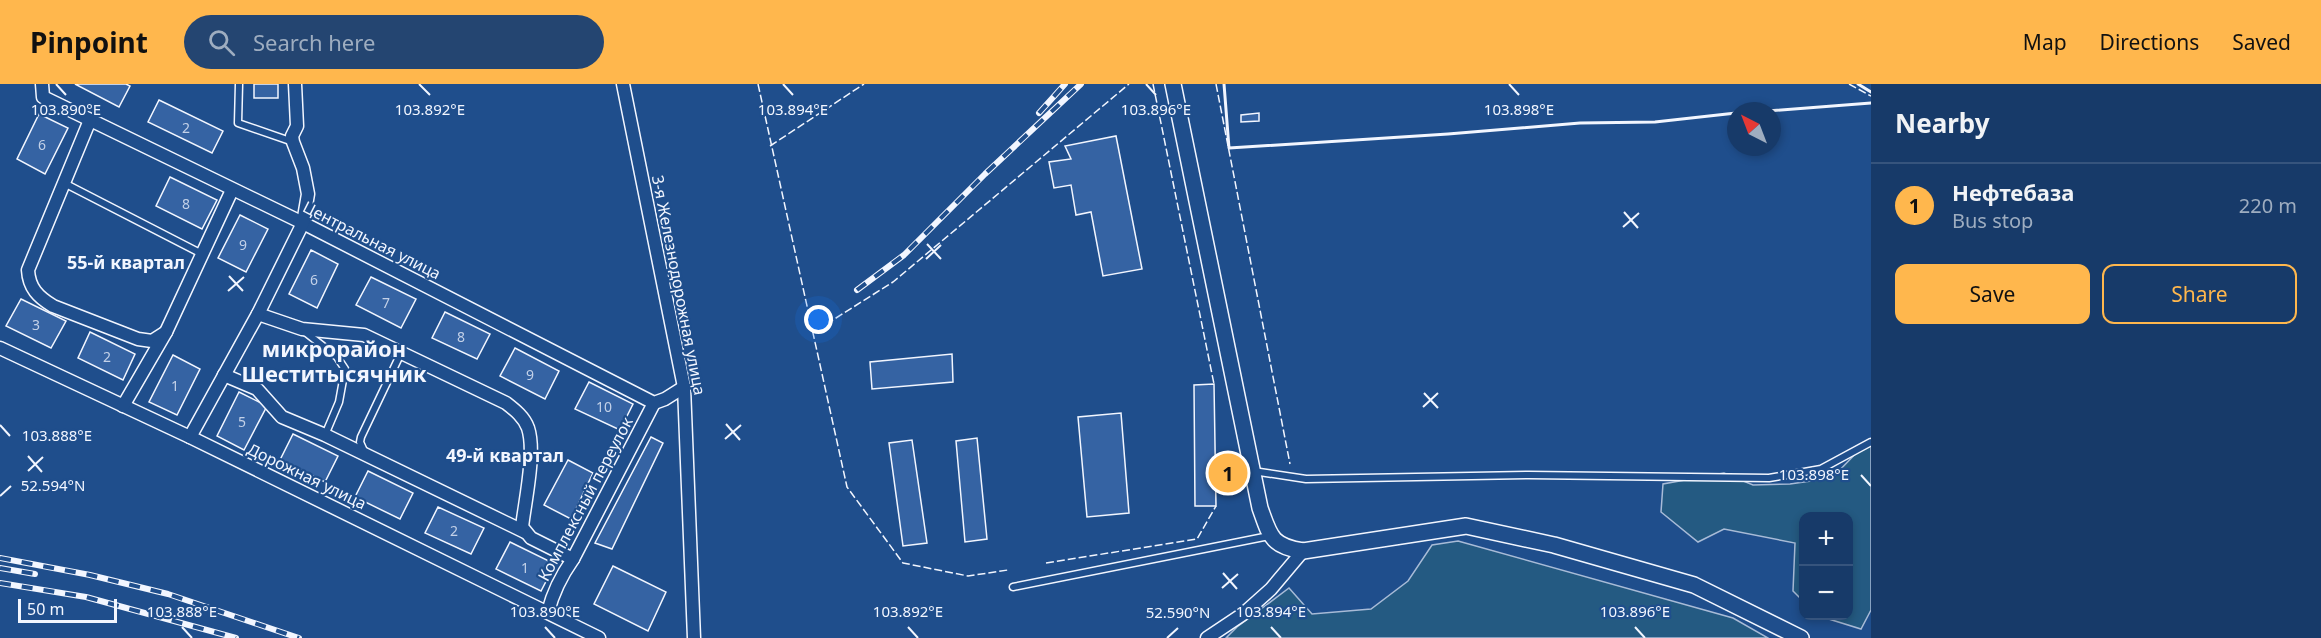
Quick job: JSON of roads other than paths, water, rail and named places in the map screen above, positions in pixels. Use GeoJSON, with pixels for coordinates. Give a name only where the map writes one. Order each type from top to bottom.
{"type":"FeatureCollection","features":[{"type":"Feature","properties":{"kind":"street"},"geometry":{"type":"LineString","coordinates":[[190,437],[258,314],[303,223],[308,194],[307,181],[292,136],[297,126],[295,84]]}},
{"type":"Feature","properties":{"kind":"street","name":"3-я Железнодорожная улица"},"geometry":{"type":"LineString","coordinates":[[623,84],[684,387],[694,638]]}},
{"type":"Feature","properties":{"kind":"street"},"geometry":{"type":"LineString","coordinates":[[1173,84],[1260,508],[1269,536],[1286,548],[1303,551],[1466,526],[1554,545],[1694,585],[1801,638]]}},
{"type":"Feature","properties":{"kind":"street","name":"Центральная улица"},"geometry":{"type":"LineString","coordinates":[[42,90],[90,120],[303,223],[654,403]]}},
{"type":"Feature","properties":{"kind":"street"},"geometry":{"type":"LineString","coordinates":[[90,120],[28,270],[29,280],[33,291],[52,306],[138,339],[152,341],[166,332]]}},
{"type":"Feature","properties":{"kind":"street"},"geometry":{"type":"LineString","coordinates":[[123,406],[166,332],[232,190]]}},
{"type":"Feature","properties":{"kind":"street"},"geometry":{"type":"LineString","coordinates":[[258,314],[302,329],[364,335],[506,403],[524,421],[529,430],[531,460],[522,526],[525,532]]}},
{"type":"Feature","properties":{"kind":"street","name":"Дорожная улица"},"geometry":{"type":"LineString","coordinates":[[0,348],[190,437],[598,638]]}},
{"type":"Feature","properties":{"kind":"street"},"geometry":{"type":"LineString","coordinates":[[224,375],[257,389],[282,417],[325,435],[525,532],[573,559]]}},
{"type":"Feature","properties":{"kind":"street"},"geometry":{"type":"LineString","coordinates":[[654,403],[684,387]]}},
{"type":"Feature","properties":{"kind":"street","name":"Комплексный переулок"},"geometry":{"type":"LineString","coordinates":[[548,612],[554,592],[654,403]]}},
{"type":"Feature","properties":{"kind":"street"},"geometry":{"type":"LineString","coordinates":[[1207,638],[1243,614],[1271,589],[1303,551]]}},
{"type":"Feature","properties":{"kind":"lane"},"geometry":{"type":"LineString","coordinates":[[239,84],[238,123],[293,142]]}},
{"type":"Feature","properties":{"kind":"lane"},"geometry":{"type":"LineString","coordinates":[[64,183],[202,254]]}},
{"type":"Feature","properties":{"kind":"lane"},"geometry":{"type":"LineString","coordinates":[[302,329],[338,357],[345,369],[339,402],[325,435]]}},
{"type":"Feature","properties":{"kind":"lane"},"geometry":{"type":"LineString","coordinates":[[367,457],[361,447],[361,437],[401,353]]}},
{"type":"Feature","properties":{"kind":"lane"},"geometry":{"type":"LineString","coordinates":[[1252,470],[1306,479],[1529,475],[1769,478],[1821,468],[1871,441]]}},
{"type":"Feature","properties":{"kind":"lane"},"geometry":{"type":"LineString","coordinates":[[1013,587],[1269,536]]}},
{"type":"Feature","properties":{"kind":"railway"},"geometry":{"type":"LineString","coordinates":[[1039,113],[1065,84]]}},
{"type":"Feature","properties":{"kind":"railway"},"geometry":{"type":"LineString","coordinates":[[857,290],[904,255],[985,174],[1081,84]]}},
{"type":"Feature","properties":{"kind":"railway"},"geometry":{"type":"LineString","coordinates":[[0,558],[90,575],[168,594],[299,638]]}},
{"type":"Feature","properties":{"kind":"railway"},"geometry":{"type":"LineString","coordinates":[[0,568],[35,574]]}},
{"type":"Feature","properties":{"kind":"railway"},"geometry":{"type":"LineString","coordinates":[[0,583],[86,597],[236,638]]}},
{"type":"Feature","properties":{"kind":"place","name":"Нефтебаза"},"geometry":{"type":"Point","coordinates":[1228,473]}},
{"type":"Feature","properties":{"kind":"district","name":"55-й квартал"},"geometry":{"type":"Point","coordinates":[126,262]}},
{"type":"Feature","properties":{"kind":"district","name":"микрорайон Шеститысячник"},"geometry":{"type":"Point","coordinates":[334,360]}},
{"type":"Feature","properties":{"kind":"district","name":"49-й квартал"},"geometry":{"type":"Point","coordinates":[505,455]}}]}
